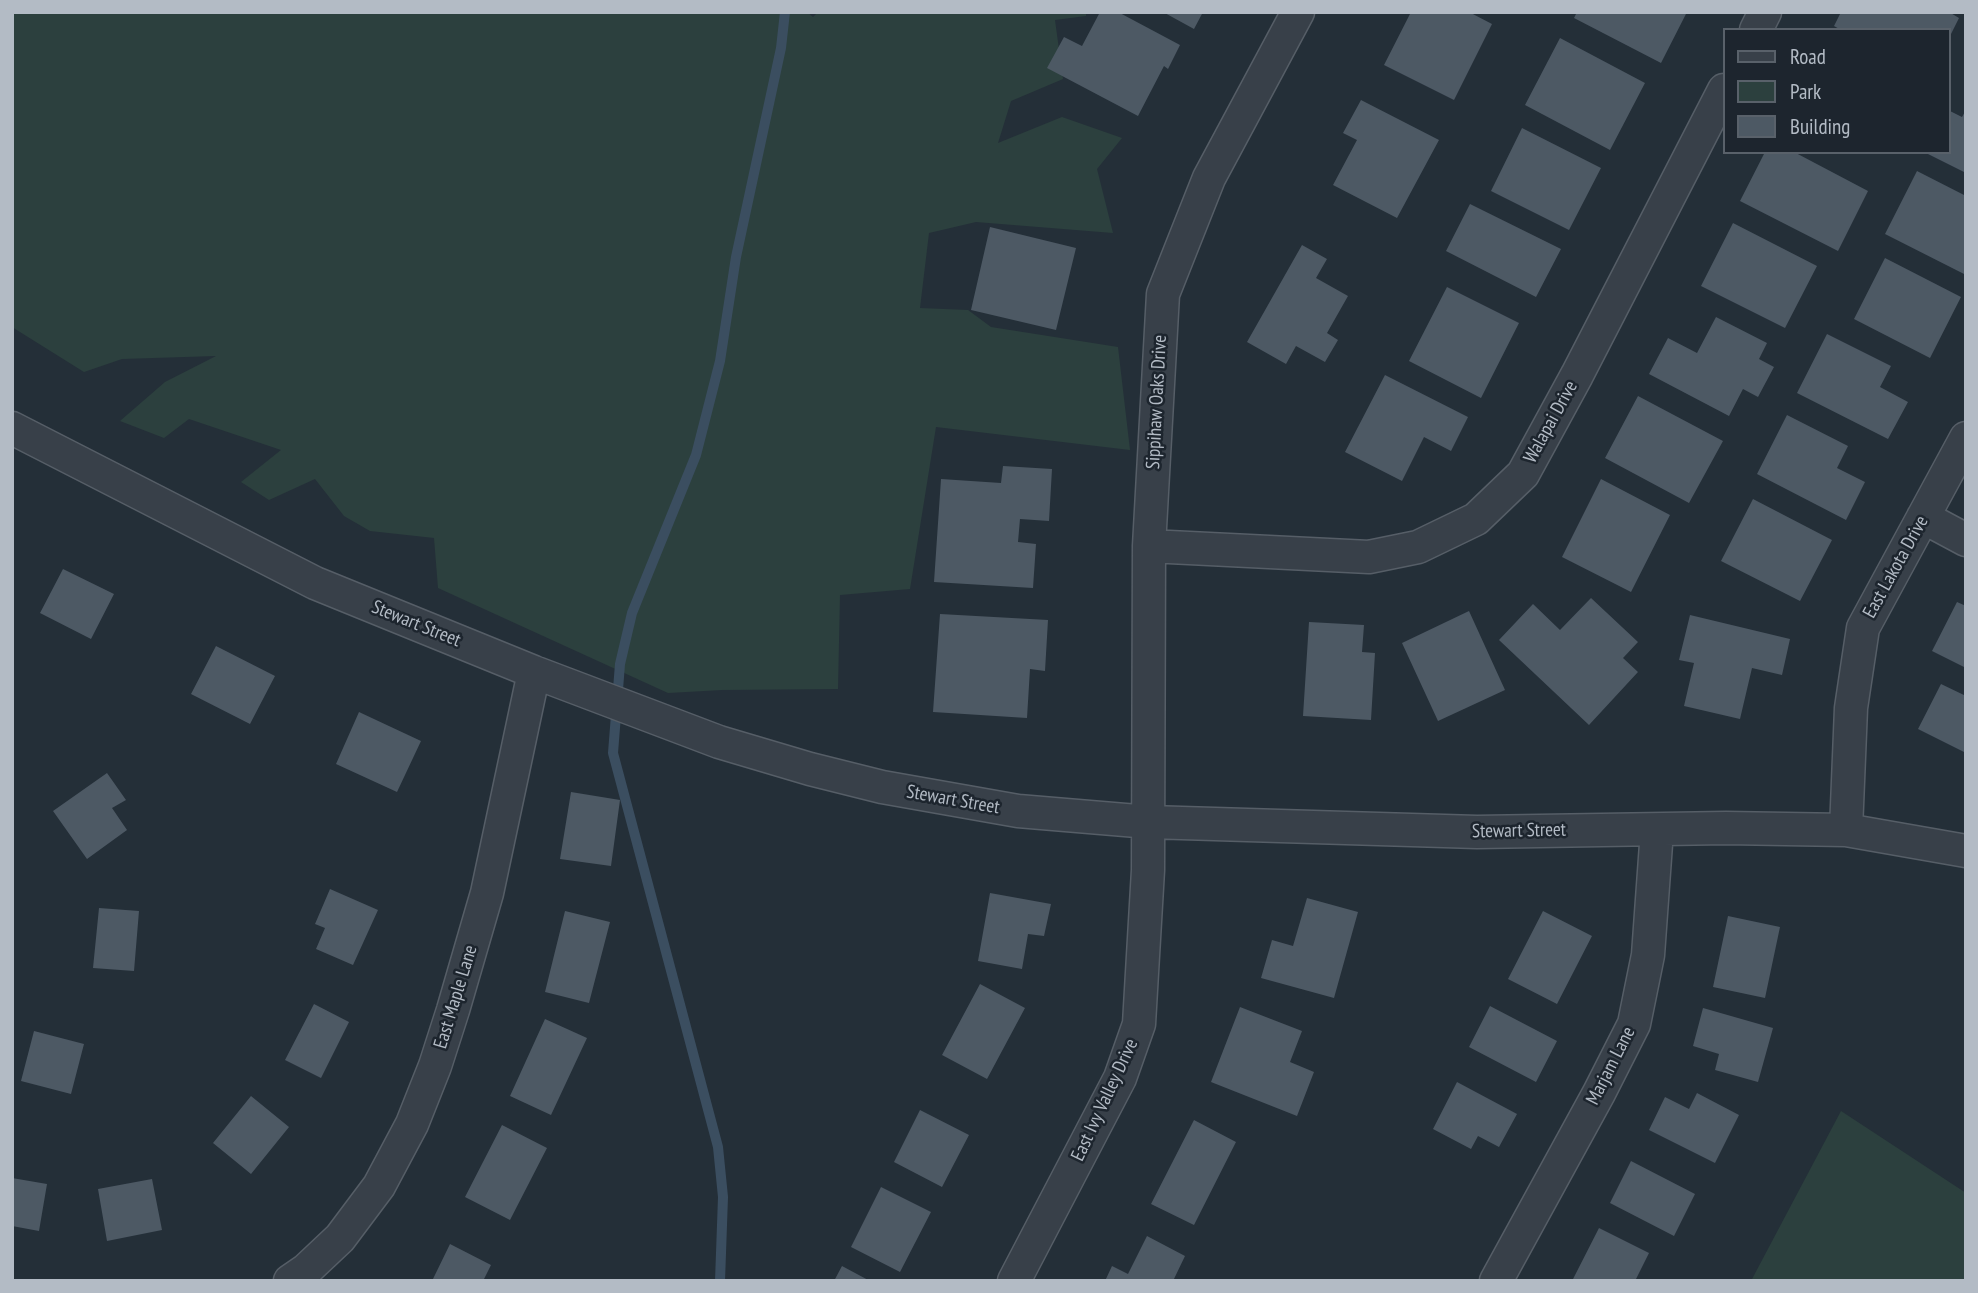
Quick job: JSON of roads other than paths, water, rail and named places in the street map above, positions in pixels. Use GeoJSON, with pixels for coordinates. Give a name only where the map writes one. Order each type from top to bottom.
{"type":"FeatureCollection","features":[{"type":"Feature","properties":{"kind":"street","name":"Sippihaw Oaks Drive"},"geometry":{"type":"LineString","coordinates":[[1149,822],[1149,546],[1163,294],[1209,178],[1298,12]]}},
{"type":"Feature","properties":{"kind":"street"},"geometry":{"type":"LineString","coordinates":[[1757,28],[1765,12]]}},
{"type":"Feature","properties":{"kind":"street","name":"Walapai Drive"},"geometry":{"type":"LineString","coordinates":[[1149,546],[1369,557],[1418,547],[1476,519],[1523,474],[1722,94]]}},
{"type":"Feature","properties":{"kind":"street","name":"Stewart Street"},"geometry":{"type":"LineString","coordinates":[[12,428],[315,583],[534,672],[719,742],[882,787],[1018,811],[1149,822],[1477,832],[1726,828],[1846,831],[1966,851]]}},
{"type":"Feature","properties":{"kind":"street","name":"East Lakota Drive"},"geometry":{"type":"LineString","coordinates":[[1846,831],[1851,708],[1863,628],[1966,438]]}},
{"type":"Feature","properties":{"kind":"street"},"geometry":{"type":"LineString","coordinates":[[1923,517],[1966,540]]}},
{"type":"Feature","properties":{"kind":"street","name":"East Maple Lane"},"geometry":{"type":"LineString","coordinates":[[290,1281],[340,1238],[379,1186],[412,1124],[453,1010],[486,893],[534,672]]}},
{"type":"Feature","properties":{"kind":"street","name":"East Ivy Valley Drive"},"geometry":{"type":"LineString","coordinates":[[1014,1281],[1120,1078],[1139,1024],[1149,822]]}},
{"type":"Feature","properties":{"kind":"street","name":"Marjam Lane"},"geometry":{"type":"LineString","coordinates":[[1496,1281],[1634,1024],[1648,955],[1657,830]]}},
{"type":"Feature","properties":{"kind":"waterway"},"geometry":{"type":"LineString","coordinates":[[720,1281],[723,1197],[718,1147],[613,753],[620,664],[632,613],[696,455],[720,361],[736,257],[781,48],[785,12]]}}]}
